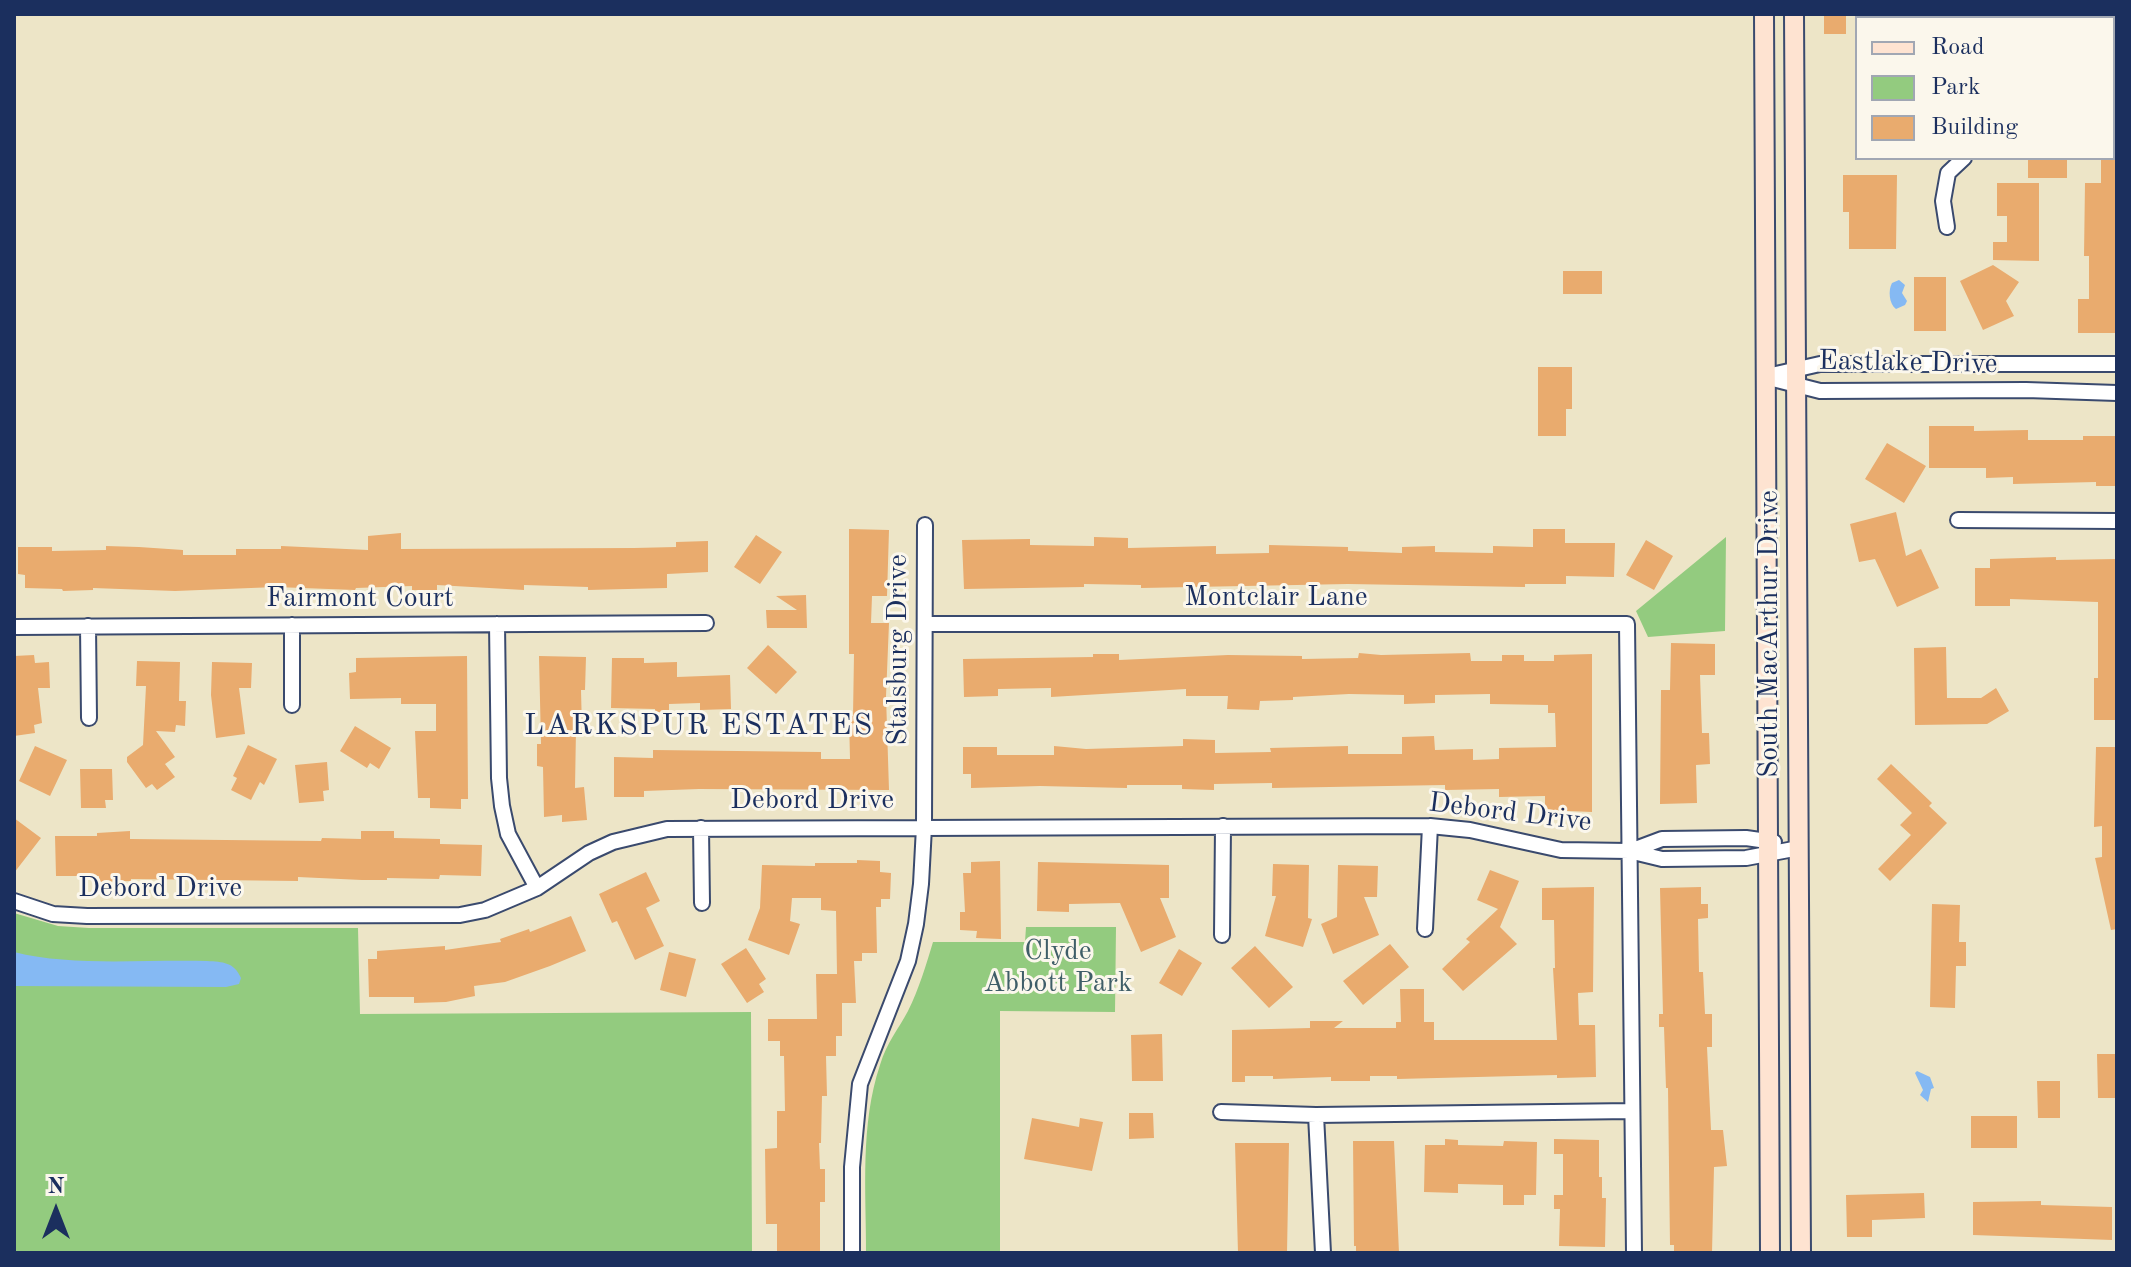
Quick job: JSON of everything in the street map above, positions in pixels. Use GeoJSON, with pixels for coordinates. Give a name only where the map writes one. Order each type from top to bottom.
{"type":"FeatureCollection","features":[{"type":"Feature","properties":{"kind":"main road","name":"South MacArthur Drive"},"geometry":{"type":"LineString","coordinates":[[1764,14],[1770,1253]]}},
{"type":"Feature","properties":{"kind":"main road","name":"South MacArthur Drive"},"geometry":{"type":"LineString","coordinates":[[1794,14],[1801,1253]]}},
{"type":"Feature","properties":{"kind":"street"},"geometry":{"type":"LineString","coordinates":[[1947,227],[1943,201],[1948,173],[1962,160]]}},
{"type":"Feature","properties":{"kind":"street","name":"Eastlake Drive"},"geometry":{"type":"LineString","coordinates":[[1765,377],[1796,377],[1820,364],[2117,364]]}},
{"type":"Feature","properties":{"kind":"street","name":"Eastlake Drive"},"geometry":{"type":"LineString","coordinates":[[1796,377],[1820,391],[2117,393]]}},
{"type":"Feature","properties":{"kind":"street"},"geometry":{"type":"LineString","coordinates":[[1958,520],[2117,521]]}},
{"type":"Feature","properties":{"kind":"street","name":"Stalsburg Drive"},"geometry":{"type":"LineString","coordinates":[[852,1253],[852,1167],[860,1084],[908,961],[916,924],[924,827],[925,525]]}},
{"type":"Feature","properties":{"kind":"street","name":"Fairmont Court"},"geometry":{"type":"LineString","coordinates":[[14,627],[706,623]]}},
{"type":"Feature","properties":{"kind":"street"},"geometry":{"type":"LineString","coordinates":[[497,624],[502,806],[508,834],[537,888]]}},
{"type":"Feature","properties":{"kind":"street","name":"Montclair Lane"},"geometry":{"type":"LineString","coordinates":[[925,624],[1627,624],[1629,851]]}},
{"type":"Feature","properties":{"kind":"street"},"geometry":{"type":"LineString","coordinates":[[292,625],[292,705]]}},
{"type":"Feature","properties":{"kind":"street"},"geometry":{"type":"LineString","coordinates":[[88,626],[89,718]]}},
{"type":"Feature","properties":{"kind":"street"},"geometry":{"type":"LineString","coordinates":[[1222,935],[1223,826]]}},
{"type":"Feature","properties":{"kind":"street"},"geometry":{"type":"LineString","coordinates":[[1425,929],[1430,826]]}},
{"type":"Feature","properties":{"kind":"street","name":"Debord Drive"},"geometry":{"type":"LineString","coordinates":[[14,901],[53,914],[87,916],[460,915],[485,910],[537,888],[589,853],[613,842],[654,831],[701,828],[1430,826],[1470,830],[1561,850],[1629,851],[1662,839],[1746,838],[1768,848],[1799,848]]}},
{"type":"Feature","properties":{"kind":"street"},"geometry":{"type":"LineString","coordinates":[[701,828],[702,903]]}},
{"type":"Feature","properties":{"kind":"street"},"geometry":{"type":"LineString","coordinates":[[1629,851],[1634,1253]]}},
{"type":"Feature","properties":{"kind":"street"},"geometry":{"type":"LineString","coordinates":[[1221,1112],[1316,1115],[1632,1111]]}},
{"type":"Feature","properties":{"kind":"street"},"geometry":{"type":"LineString","coordinates":[[1316,1115],[1323,1253]]}},
{"type":"Feature","properties":{"kind":"green space"},"geometry":{"type":"Polygon","coordinates":[[[1726,537],[1725,631],[1648,637],[1636,611],[1726,537]]]}},
{"type":"Feature","properties":{"kind":"green space"},"geometry":{"type":"Polygon","coordinates":[[[14,913],[58,926],[89,928],[358,928],[360,1014],[751,1012],[752,1253],[14,1253],[14,913]]]}},
{"type":"Feature","properties":{"kind":"green space","name":"Clyde Abbott Park"},"geometry":{"type":"Polygon","coordinates":[[[1026,927],[1116,927],[1115,1012],[1000,1011],[1000,1253],[866,1253],[869,1111],[880,1065],[916,994],[933,942],[1025,942],[1026,927]]]}},
{"type":"Feature","properties":{"kind":"water"},"geometry":{"type":"Polygon","coordinates":[[[1899,280],[1905,285],[1902,293],[1907,301],[1896,309],[1890,289],[1892,283],[1899,280]]]}},
{"type":"Feature","properties":{"kind":"water"},"geometry":{"type":"Polygon","coordinates":[[[14,952],[85,961],[218,962],[231,966],[241,978],[239,984],[226,987],[14,986],[14,952]]]}},
{"type":"Feature","properties":{"kind":"water"},"geometry":{"type":"Polygon","coordinates":[[[1917,1071],[1930,1077],[1934,1088],[1928,1102],[1920,1095],[1923,1090],[1915,1073],[1917,1071]]]}},
{"type":"Feature","properties":{"kind":"building"},"geometry":{"type":"Polygon","coordinates":[[[1824,14],[1846,14],[1846,34],[1824,34],[1824,14]]]}},
{"type":"Feature","properties":{"kind":"building"},"geometry":{"type":"Polygon","coordinates":[[[2117,158],[2117,333],[2078,333],[2078,299],[2089,299],[2089,256],[2084,256],[2085,183],[2101,183],[2101,160],[2117,158]]]}},
{"type":"Feature","properties":{"kind":"building"},"geometry":{"type":"Polygon","coordinates":[[[2028,160],[2067,160],[2067,178],[2028,178],[2028,160]]]}},
{"type":"Feature","properties":{"kind":"building"},"geometry":{"type":"Polygon","coordinates":[[[1843,175],[1897,175],[1896,249],[1849,249],[1849,212],[1843,212],[1843,175]]]}},
{"type":"Feature","properties":{"kind":"building"},"geometry":{"type":"Polygon","coordinates":[[[1997,183],[2039,183],[2039,261],[1993,260],[1993,242],[2007,242],[2007,216],[1997,216],[1997,183]]]}},
{"type":"Feature","properties":{"kind":"building"},"geometry":{"type":"Polygon","coordinates":[[[1993,265],[2019,282],[2006,301],[2014,316],[1983,330],[1960,281],[1993,265]]]}},
{"type":"Feature","properties":{"kind":"building"},"geometry":{"type":"Polygon","coordinates":[[[1563,271],[1602,271],[1602,294],[1563,294],[1563,271]]]}},
{"type":"Feature","properties":{"kind":"building"},"geometry":{"type":"Polygon","coordinates":[[[1914,277],[1946,277],[1946,331],[1914,331],[1914,277]]]}},
{"type":"Feature","properties":{"kind":"building"},"geometry":{"type":"Polygon","coordinates":[[[1538,367],[1572,367],[1572,409],[1566,409],[1566,436],[1538,436],[1538,367]]]}},
{"type":"Feature","properties":{"kind":"building"},"geometry":{"type":"Polygon","coordinates":[[[1929,426],[1974,426],[1974,431],[2028,430],[2028,440],[2083,440],[2083,436],[2117,436],[2117,486],[2096,486],[2096,482],[2013,484],[2013,477],[1986,478],[1986,468],[1929,468],[1929,426]]]}},
{"type":"Feature","properties":{"kind":"building"},"geometry":{"type":"Polygon","coordinates":[[[1887,443],[1926,466],[1904,503],[1865,479],[1887,443]]]}},
{"type":"Feature","properties":{"kind":"building"},"geometry":{"type":"Polygon","coordinates":[[[1896,512],[1906,556],[1921,549],[1939,588],[1897,607],[1875,559],[1859,562],[1850,524],[1896,512]]]}},
{"type":"Feature","properties":{"kind":"building"},"geometry":{"type":"Polygon","coordinates":[[[849,529],[889,530],[887,596],[872,596],[871,623],[889,623],[886,696],[889,790],[699,789],[644,791],[644,797],[614,797],[614,757],[653,758],[653,750],[821,752],[821,759],[850,759],[849,716],[853,716],[854,654],[849,654],[849,529]]]}},
{"type":"Feature","properties":{"kind":"building"},"geometry":{"type":"Polygon","coordinates":[[[1533,529],[1565,529],[1565,543],[1615,543],[1614,577],[1566,576],[1566,584],[1525,584],[1525,587],[1348,584],[1141,588],[1141,585],[1084,584],[1084,587],[964,589],[962,540],[1030,539],[1030,545],[1094,546],[1094,537],[1128,538],[1128,548],[1216,546],[1216,554],[1269,553],[1269,545],[1348,547],[1348,551],[1402,553],[1402,547],[1435,546],[1435,552],[1493,553],[1493,546],[1533,547],[1533,529]]]}},
{"type":"Feature","properties":{"kind":"building"},"geometry":{"type":"Polygon","coordinates":[[[401,533],[401,549],[676,547],[676,542],[708,541],[708,572],[667,574],[667,588],[588,590],[588,587],[524,585],[524,590],[437,585],[437,590],[412,590],[412,586],[355,590],[276,587],[175,591],[93,588],[63,591],[25,588],[25,575],[18,574],[18,547],[52,547],[52,551],[106,550],[106,546],[139,547],[183,550],[183,555],[236,555],[236,549],[281,549],[281,546],[368,550],[368,536],[401,533]]]}},
{"type":"Feature","properties":{"kind":"building"},"geometry":{"type":"Polygon","coordinates":[[[756,535],[782,552],[760,584],[734,567],[756,535]]]}},
{"type":"Feature","properties":{"kind":"building"},"geometry":{"type":"Polygon","coordinates":[[[1646,540],[1673,556],[1654,590],[1626,575],[1646,540]]]}},
{"type":"Feature","properties":{"kind":"building"},"geometry":{"type":"Polygon","coordinates":[[[2056,557],[2056,560],[2117,559],[2117,720],[2094,720],[2094,678],[2098,678],[2098,602],[2010,599],[2010,606],[1975,606],[1975,568],[1990,568],[1990,559],[2056,557]]]}},
{"type":"Feature","properties":{"kind":"building"},"geometry":{"type":"Polygon","coordinates":[[[806,595],[807,628],[767,628],[766,610],[797,610],[776,596],[806,595]]]}},
{"type":"Feature","properties":{"kind":"building"},"geometry":{"type":"Polygon","coordinates":[[[1671,643],[1715,644],[1715,675],[1700,675],[1702,733],[1709,733],[1710,764],[1696,765],[1697,803],[1660,804],[1661,690],[1670,690],[1671,643]]]}},
{"type":"Feature","properties":{"kind":"building"},"geometry":{"type":"Polygon","coordinates":[[[768,645],[797,672],[776,694],[747,668],[768,645]]]}},
{"type":"Feature","properties":{"kind":"building"},"geometry":{"type":"Polygon","coordinates":[[[1946,647],[1947,698],[1981,698],[1996,688],[2009,711],[1987,724],[1915,725],[1914,648],[1946,647]]]}},
{"type":"Feature","properties":{"kind":"building"},"geometry":{"type":"Polygon","coordinates":[[[1359,653],[1470,653],[1471,661],[1502,661],[1502,655],[1524,655],[1524,661],[1554,661],[1554,655],[1592,654],[1592,812],[1545,810],[1545,796],[1499,797],[1499,789],[1445,790],[1445,785],[1272,788],[1272,783],[1214,784],[1214,790],[1182,789],[1182,785],[971,788],[971,774],[963,774],[963,747],[997,747],[997,755],[1054,755],[1054,746],[1086,749],[1183,746],[1183,739],[1215,740],[1215,753],[1348,746],[1348,754],[1402,754],[1402,737],[1434,736],[1435,750],[1473,749],[1473,760],[1499,759],[1499,748],[1556,747],[1555,713],[1548,713],[1548,705],[1490,704],[1490,694],[1435,695],[1435,703],[1404,704],[1404,695],[1293,697],[1293,700],[1260,701],[1259,710],[1227,709],[1228,696],[1186,696],[1186,689],[1051,697],[1051,688],[998,689],[998,696],[964,697],[963,659],[1119,654],[1119,660],[1228,655],[1302,656],[1302,659],[1358,658],[1359,653]]]}},
{"type":"Feature","properties":{"kind":"building"},"geometry":{"type":"Polygon","coordinates":[[[34,655],[35,663],[49,662],[50,688],[38,688],[42,723],[34,725],[35,733],[14,736],[14,656],[34,655]]]}},
{"type":"Feature","properties":{"kind":"building"},"geometry":{"type":"Polygon","coordinates":[[[467,656],[468,799],[461,799],[461,809],[430,808],[430,798],[418,798],[415,731],[436,731],[436,704],[401,704],[401,698],[350,699],[349,673],[356,672],[356,658],[467,656]]]}},
{"type":"Feature","properties":{"kind":"building"},"geometry":{"type":"Polygon","coordinates":[[[539,656],[586,657],[585,690],[581,690],[582,729],[576,729],[575,788],[584,787],[587,820],[562,822],[562,815],[544,817],[543,767],[537,766],[537,744],[541,744],[539,656]]]}},
{"type":"Feature","properties":{"kind":"building"},"geometry":{"type":"Polygon","coordinates":[[[612,658],[644,658],[644,663],[677,662],[677,677],[730,675],[731,709],[700,710],[700,703],[669,704],[669,712],[611,708],[612,658]]]}},
{"type":"Feature","properties":{"kind":"building"},"geometry":{"type":"Polygon","coordinates":[[[137,661],[180,662],[179,701],[186,701],[185,726],[176,725],[175,732],[156,731],[175,757],[165,764],[175,777],[157,790],[152,784],[146,788],[127,762],[127,757],[143,745],[146,686],[136,686],[137,661]]]}},
{"type":"Feature","properties":{"kind":"building"},"geometry":{"type":"Polygon","coordinates":[[[212,662],[252,663],[251,688],[239,688],[245,734],[216,738],[211,695],[212,662]]]}},
{"type":"Feature","properties":{"kind":"building"},"geometry":{"type":"Polygon","coordinates":[[[355,726],[391,748],[379,769],[370,763],[367,768],[340,751],[355,726]]]}},
{"type":"Feature","properties":{"kind":"building"},"geometry":{"type":"Polygon","coordinates":[[[248,745],[277,759],[264,785],[260,782],[251,800],[231,790],[237,778],[233,776],[248,745]]]}},
{"type":"Feature","properties":{"kind":"building"},"geometry":{"type":"Polygon","coordinates":[[[35,746],[67,760],[50,796],[19,781],[35,746]]]}},
{"type":"Feature","properties":{"kind":"building"},"geometry":{"type":"Polygon","coordinates":[[[2096,747],[2117,747],[2117,929],[2111,930],[2095,858],[2102,857],[2102,826],[2094,827],[2096,747]]]}},
{"type":"Feature","properties":{"kind":"building"},"geometry":{"type":"Polygon","coordinates":[[[327,762],[329,790],[323,791],[324,801],[299,803],[295,765],[327,762]]]}},
{"type":"Feature","properties":{"kind":"building"},"geometry":{"type":"Polygon","coordinates":[[[1891,764],[1932,803],[1929,806],[1947,823],[1890,881],[1878,869],[1911,835],[1900,825],[1912,813],[1877,779],[1891,764]]]}},
{"type":"Feature","properties":{"kind":"building"},"geometry":{"type":"Polygon","coordinates":[[[80,769],[112,769],[113,800],[105,800],[106,808],[81,808],[80,769]]]}},
{"type":"Feature","properties":{"kind":"building"},"geometry":{"type":"Polygon","coordinates":[[[14,818],[41,838],[14,873],[14,818]]]}},
{"type":"Feature","properties":{"kind":"building"},"geometry":{"type":"Polygon","coordinates":[[[130,831],[130,839],[321,841],[322,838],[361,839],[361,831],[394,831],[394,838],[440,839],[440,844],[482,845],[481,876],[440,875],[439,879],[387,880],[298,877],[298,881],[131,879],[99,882],[99,876],[56,876],[55,836],[97,836],[97,833],[130,831]]]}},
{"type":"Feature","properties":{"kind":"building"},"geometry":{"type":"Polygon","coordinates":[[[857,860],[880,861],[880,872],[891,873],[890,899],[881,899],[881,907],[876,907],[877,953],[862,953],[862,961],[854,961],[856,1003],[842,1003],[842,1036],[836,1036],[836,1056],[826,1056],[827,1096],[822,1096],[819,1143],[820,1169],[825,1169],[825,1202],[820,1202],[820,1253],[777,1253],[777,1224],[766,1224],[765,1149],[777,1148],[777,1111],[785,1111],[784,1056],[780,1056],[780,1041],[768,1041],[768,1019],[817,1019],[816,974],[837,974],[836,911],[821,910],[821,898],[792,898],[790,921],[800,924],[789,955],[748,940],[760,908],[762,865],[815,866],[815,863],[857,863],[857,860]]]}},
{"type":"Feature","properties":{"kind":"building"},"geometry":{"type":"Polygon","coordinates":[[[1000,861],[1001,939],[976,938],[977,931],[960,930],[960,912],[965,912],[963,873],[971,873],[971,862],[1000,861]]]}},
{"type":"Feature","properties":{"kind":"building"},"geometry":{"type":"Polygon","coordinates":[[[1038,862],[1169,865],[1169,898],[1160,898],[1176,937],[1141,952],[1120,903],[1069,904],[1069,912],[1037,911],[1038,862]]]}},
{"type":"Feature","properties":{"kind":"building"},"geometry":{"type":"Polygon","coordinates":[[[1273,864],[1309,865],[1308,918],[1312,919],[1303,947],[1265,936],[1276,896],[1272,896],[1273,864]]]}},
{"type":"Feature","properties":{"kind":"building"},"geometry":{"type":"Polygon","coordinates":[[[1338,865],[1378,866],[1377,897],[1364,897],[1379,935],[1333,954],[1321,924],[1337,917],[1338,865]]]}},
{"type":"Feature","properties":{"kind":"building"},"geometry":{"type":"Polygon","coordinates":[[[1490,870],[1519,881],[1500,927],[1517,944],[1463,991],[1442,969],[1470,942],[1466,939],[1498,909],[1477,900],[1490,870]]]}},
{"type":"Feature","properties":{"kind":"building"},"geometry":{"type":"Polygon","coordinates":[[[646,872],[660,901],[646,908],[664,946],[635,960],[617,921],[612,923],[599,894],[646,872]]]}},
{"type":"Feature","properties":{"kind":"building"},"geometry":{"type":"Polygon","coordinates":[[[1594,887],[1593,992],[1578,993],[1579,1025],[1595,1025],[1596,1077],[1397,1079],[1397,1076],[1370,1076],[1370,1081],[1331,1081],[1331,1077],[1273,1079],[1273,1076],[1245,1076],[1245,1082],[1232,1082],[1232,1030],[1310,1028],[1310,1021],[1343,1021],[1334,1028],[1396,1028],[1396,1022],[1401,1022],[1400,989],[1424,989],[1424,1022],[1434,1022],[1434,1040],[1557,1040],[1554,920],[1542,920],[1542,888],[1594,887]]]}},
{"type":"Feature","properties":{"kind":"building"},"geometry":{"type":"Polygon","coordinates":[[[1701,887],[1701,904],[1708,904],[1708,918],[1698,919],[1699,972],[1703,972],[1705,1014],[1712,1014],[1712,1047],[1707,1047],[1711,1130],[1723,1130],[1727,1166],[1714,1167],[1712,1253],[1674,1253],[1674,1245],[1670,1245],[1664,1027],[1659,1027],[1659,1014],[1663,1014],[1660,888],[1701,887]]]}},
{"type":"Feature","properties":{"kind":"building"},"geometry":{"type":"Polygon","coordinates":[[[1932,904],[1960,905],[1959,942],[1966,942],[1966,966],[1956,966],[1955,1008],[1930,1007],[1932,904]]]}},
{"type":"Feature","properties":{"kind":"building"},"geometry":{"type":"Polygon","coordinates":[[[571,916],[586,951],[550,966],[505,982],[474,986],[475,996],[446,1002],[414,1003],[414,997],[369,997],[368,959],[377,959],[377,951],[445,946],[445,950],[501,942],[500,939],[529,929],[530,932],[571,916]]]}},
{"type":"Feature","properties":{"kind":"building"},"geometry":{"type":"Polygon","coordinates":[[[1390,944],[1409,967],[1363,1005],[1343,981],[1390,944]]]}},
{"type":"Feature","properties":{"kind":"building"},"geometry":{"type":"Polygon","coordinates":[[[1255,946],[1293,987],[1269,1008],[1231,968],[1255,946]]]}},
{"type":"Feature","properties":{"kind":"building"},"geometry":{"type":"Polygon","coordinates":[[[746,948],[766,979],[759,984],[764,992],[747,1003],[721,964],[746,948]]]}},
{"type":"Feature","properties":{"kind":"building"},"geometry":{"type":"Polygon","coordinates":[[[1179,949],[1202,963],[1182,996],[1159,983],[1179,949]]]}},
{"type":"Feature","properties":{"kind":"building"},"geometry":{"type":"Polygon","coordinates":[[[669,952],[696,959],[686,997],[660,990],[669,952]]]}},
{"type":"Feature","properties":{"kind":"building"},"geometry":{"type":"Polygon","coordinates":[[[1162,1034],[1163,1081],[1132,1081],[1131,1035],[1162,1034]]]}},
{"type":"Feature","properties":{"kind":"building"},"geometry":{"type":"Polygon","coordinates":[[[2097,1054],[2117,1054],[2117,1098],[2098,1098],[2097,1054]]]}},
{"type":"Feature","properties":{"kind":"building"},"geometry":{"type":"Polygon","coordinates":[[[2037,1081],[2060,1081],[2060,1118],[2038,1118],[2037,1081]]]}},
{"type":"Feature","properties":{"kind":"building"},"geometry":{"type":"Polygon","coordinates":[[[1129,1113],[1153,1113],[1154,1138],[1129,1139],[1129,1113]]]}},
{"type":"Feature","properties":{"kind":"building"},"geometry":{"type":"Polygon","coordinates":[[[1971,1116],[2017,1116],[2017,1148],[1971,1148],[1971,1116]]]}},
{"type":"Feature","properties":{"kind":"building"},"geometry":{"type":"Polygon","coordinates":[[[1032,1118],[1079,1127],[1080,1118],[1103,1122],[1092,1171],[1024,1159],[1032,1118]]]}},
{"type":"Feature","properties":{"kind":"building"},"geometry":{"type":"Polygon","coordinates":[[[1445,1139],[1458,1140],[1458,1145],[1503,1146],[1504,1141],[1537,1142],[1536,1195],[1524,1195],[1524,1205],[1503,1205],[1503,1185],[1458,1184],[1458,1193],[1424,1192],[1425,1145],[1445,1145],[1445,1139]]]}},
{"type":"Feature","properties":{"kind":"building"},"geometry":{"type":"Polygon","coordinates":[[[1554,1139],[1599,1140],[1599,1177],[1602,1177],[1602,1198],[1606,1198],[1605,1247],[1559,1246],[1560,1209],[1554,1209],[1554,1195],[1563,1195],[1563,1154],[1554,1154],[1554,1139]]]}},
{"type":"Feature","properties":{"kind":"building"},"geometry":{"type":"Polygon","coordinates":[[[1353,1141],[1394,1141],[1399,1253],[1356,1253],[1353,1141]]]}},
{"type":"Feature","properties":{"kind":"building"},"geometry":{"type":"Polygon","coordinates":[[[1235,1143],[1289,1143],[1287,1253],[1238,1253],[1235,1143]]]}},
{"type":"Feature","properties":{"kind":"building"},"geometry":{"type":"Polygon","coordinates":[[[1924,1193],[1925,1218],[1872,1220],[1872,1237],[1847,1237],[1846,1195],[1924,1193]]]}},
{"type":"Feature","properties":{"kind":"building"},"geometry":{"type":"Polygon","coordinates":[[[2041,1201],[2041,1205],[2112,1207],[2112,1240],[1973,1235],[1973,1202],[2041,1201]]]}},
{"type":"Feature","properties":{"kind":"district","name":"LARKSPUR ESTATES"},"geometry":{"type":"Point","coordinates":[699,726]}}]}
